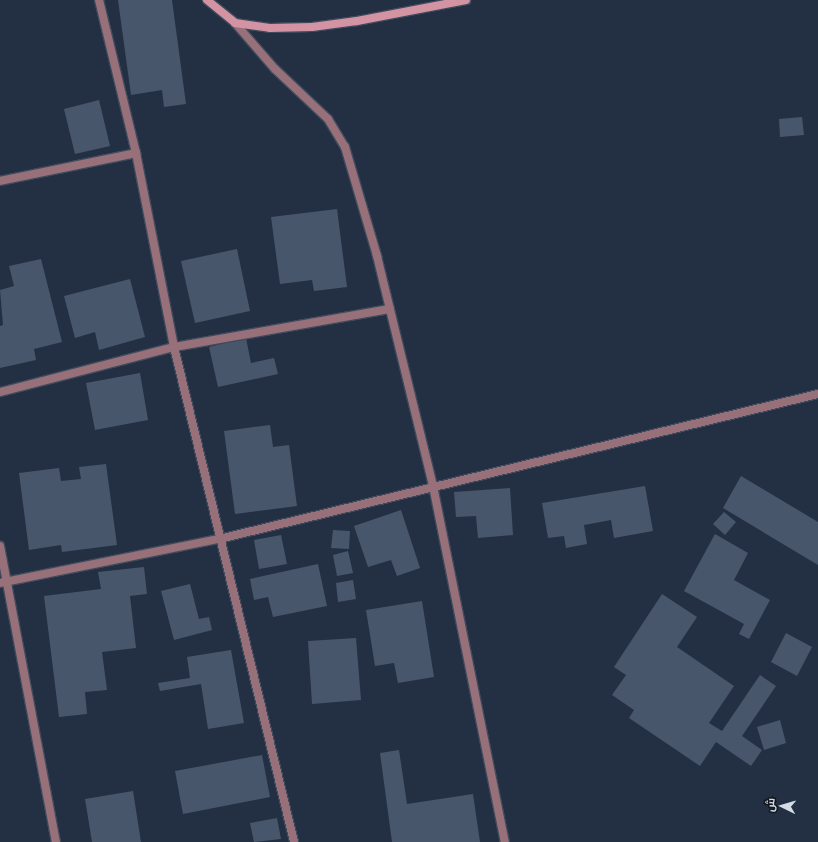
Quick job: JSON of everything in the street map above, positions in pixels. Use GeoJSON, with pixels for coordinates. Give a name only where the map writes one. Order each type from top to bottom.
{"type":"FeatureCollection","features":[{"type":"Feature","properties":{"kind":"street"},"geometry":{"type":"LineString","coordinates":[[99,0],[136,153],[174,347],[219,539],[294,842]]}},
{"type":"Feature","properties":{"kind":"street"},"geometry":{"type":"LineString","coordinates":[[207,0],[235,23],[276,68],[328,120],[345,147],[390,309],[433,486],[505,842]]}},
{"type":"Feature","properties":{"kind":"street"},"geometry":{"type":"LineString","coordinates":[[235,23],[270,28],[312,27],[466,0]]}},
{"type":"Feature","properties":{"kind":"street"},"geometry":{"type":"LineString","coordinates":[[0,181],[136,153]]}},
{"type":"Feature","properties":{"kind":"street"},"geometry":{"type":"LineString","coordinates":[[0,392],[174,347],[390,309]]}},
{"type":"Feature","properties":{"kind":"street"},"geometry":{"type":"LineString","coordinates":[[3,583],[219,539],[818,394]]}},
{"type":"Feature","properties":{"kind":"street"},"geometry":{"type":"LineString","coordinates":[[0,546],[3,583],[56,842]]}},
{"type":"Feature","properties":{"kind":"building"},"geometry":{"type":"Polygon","coordinates":[[[118,0],[172,0],[186,104],[164,107],[162,90],[131,95],[118,0]]]}},
{"type":"Feature","properties":{"kind":"building"},"geometry":{"type":"Polygon","coordinates":[[[99,100],[110,146],[75,154],[64,109],[99,100]]]}},
{"type":"Feature","properties":{"kind":"building"},"geometry":{"type":"Polygon","coordinates":[[[802,117],[804,135],[780,137],[779,119],[802,117]]]}},
{"type":"Feature","properties":{"kind":"building"},"geometry":{"type":"Polygon","coordinates":[[[337,209],[347,287],[314,291],[312,280],[280,284],[271,217],[337,209]]]}},
{"type":"Feature","properties":{"kind":"building"},"geometry":{"type":"Polygon","coordinates":[[[237,249],[250,311],[195,323],[181,261],[237,249]]]}},
{"type":"Feature","properties":{"kind":"building"},"geometry":{"type":"Polygon","coordinates":[[[41,259],[62,342],[34,349],[36,360],[0,368],[0,326],[3,325],[0,290],[14,286],[9,266],[41,259]]]}},
{"type":"Feature","properties":{"kind":"building"},"geometry":{"type":"Polygon","coordinates":[[[130,279],[145,337],[99,350],[95,332],[75,338],[64,296],[130,279]]]}},
{"type":"Feature","properties":{"kind":"building"},"geometry":{"type":"Polygon","coordinates":[[[246,338],[251,363],[274,358],[278,374],[218,387],[209,347],[246,338]]]}},
{"type":"Feature","properties":{"kind":"building"},"geometry":{"type":"Polygon","coordinates":[[[140,373],[148,420],[95,430],[86,383],[140,373]]]}},
{"type":"Feature","properties":{"kind":"building"},"geometry":{"type":"Polygon","coordinates":[[[270,425],[273,447],[289,445],[297,506],[235,514],[224,431],[270,425]]]}},
{"type":"Feature","properties":{"kind":"building"},"geometry":{"type":"Polygon","coordinates":[[[106,464],[117,545],[62,552],[61,545],[29,550],[19,473],[59,468],[61,481],[81,479],[79,467],[106,464]]]}},
{"type":"Feature","properties":{"kind":"building"},"geometry":{"type":"Polygon","coordinates":[[[741,476],[818,522],[818,565],[723,508],[741,476]]]}},
{"type":"Feature","properties":{"kind":"building"},"geometry":{"type":"Polygon","coordinates":[[[645,486],[653,531],[614,538],[611,520],[584,525],[587,544],[566,548],[564,536],[548,538],[542,503],[645,486]]]}},
{"type":"Feature","properties":{"kind":"building"},"geometry":{"type":"Polygon","coordinates":[[[510,488],[513,535],[478,538],[476,516],[456,517],[454,492],[510,488]]]}},
{"type":"Feature","properties":{"kind":"building"},"geometry":{"type":"Polygon","coordinates":[[[401,510],[420,568],[397,576],[391,560],[368,567],[354,526],[401,510]]]}},
{"type":"Feature","properties":{"kind":"building"},"geometry":{"type":"Polygon","coordinates":[[[724,512],[736,522],[725,535],[713,524],[724,512]]]}},
{"type":"Feature","properties":{"kind":"building"},"geometry":{"type":"Polygon","coordinates":[[[333,530],[350,531],[349,549],[331,548],[333,530]]]}},
{"type":"Feature","properties":{"kind":"building"},"geometry":{"type":"Polygon","coordinates":[[[715,534],[748,553],[734,580],[770,600],[749,639],[739,634],[744,624],[684,591],[715,534]]]}},
{"type":"Feature","properties":{"kind":"building"},"geometry":{"type":"Polygon","coordinates":[[[281,535],[287,564],[259,569],[254,540],[281,535]]]}},
{"type":"Feature","properties":{"kind":"building"},"geometry":{"type":"Polygon","coordinates":[[[348,551],[353,573],[337,576],[333,555],[348,551]]]}},
{"type":"Feature","properties":{"kind":"building"},"geometry":{"type":"Polygon","coordinates":[[[318,564],[327,606],[273,617],[268,597],[254,600],[250,579],[318,564]]]}},
{"type":"Feature","properties":{"kind":"building"},"geometry":{"type":"Polygon","coordinates":[[[144,567],[147,594],[130,596],[136,648],[102,652],[107,690],[85,692],[87,714],[59,717],[44,596],[101,589],[98,572],[144,567]]]}},
{"type":"Feature","properties":{"kind":"building"},"geometry":{"type":"Polygon","coordinates":[[[353,580],[356,599],[338,602],[336,583],[353,580]]]}},
{"type":"Feature","properties":{"kind":"building"},"geometry":{"type":"Polygon","coordinates":[[[190,584],[199,619],[209,617],[212,630],[174,640],[161,591],[190,584]]]}},
{"type":"Feature","properties":{"kind":"building"},"geometry":{"type":"Polygon","coordinates":[[[662,594],[697,617],[677,647],[734,686],[709,723],[722,731],[760,675],[776,686],[742,736],[762,750],[751,766],[716,742],[700,766],[629,718],[634,710],[612,695],[626,675],[614,667],[662,594]]]}},
{"type":"Feature","properties":{"kind":"building"},"geometry":{"type":"Polygon","coordinates":[[[422,601],[434,677],[398,683],[394,663],[375,666],[366,610],[422,601]]]}},
{"type":"Feature","properties":{"kind":"building"},"geometry":{"type":"Polygon","coordinates":[[[786,633],[812,647],[797,676],[771,662],[786,633]]]}},
{"type":"Feature","properties":{"kind":"building"},"geometry":{"type":"Polygon","coordinates":[[[356,638],[361,700],[312,704],[308,641],[356,638]]]}},
{"type":"Feature","properties":{"kind":"building"},"geometry":{"type":"Polygon","coordinates":[[[231,650],[244,723],[208,729],[201,684],[160,691],[158,683],[190,678],[187,657],[231,650]]]}},
{"type":"Feature","properties":{"kind":"building"},"geometry":{"type":"Polygon","coordinates":[[[780,720],[786,743],[764,750],[757,727],[780,720]]]}},
{"type":"Feature","properties":{"kind":"building"},"geometry":{"type":"Polygon","coordinates":[[[399,750],[407,804],[473,794],[480,842],[392,842],[380,753],[399,750]]]}},
{"type":"Feature","properties":{"kind":"building"},"geometry":{"type":"Polygon","coordinates":[[[262,755],[270,797],[183,814],[175,771],[262,755]]]}},
{"type":"Feature","properties":{"kind":"building"},"geometry":{"type":"Polygon","coordinates":[[[133,791],[141,842],[92,842],[85,799],[133,791]]]}},
{"type":"Feature","properties":{"kind":"building"},"geometry":{"type":"Polygon","coordinates":[[[277,818],[281,839],[254,842],[250,823],[277,818]]]}}]}
